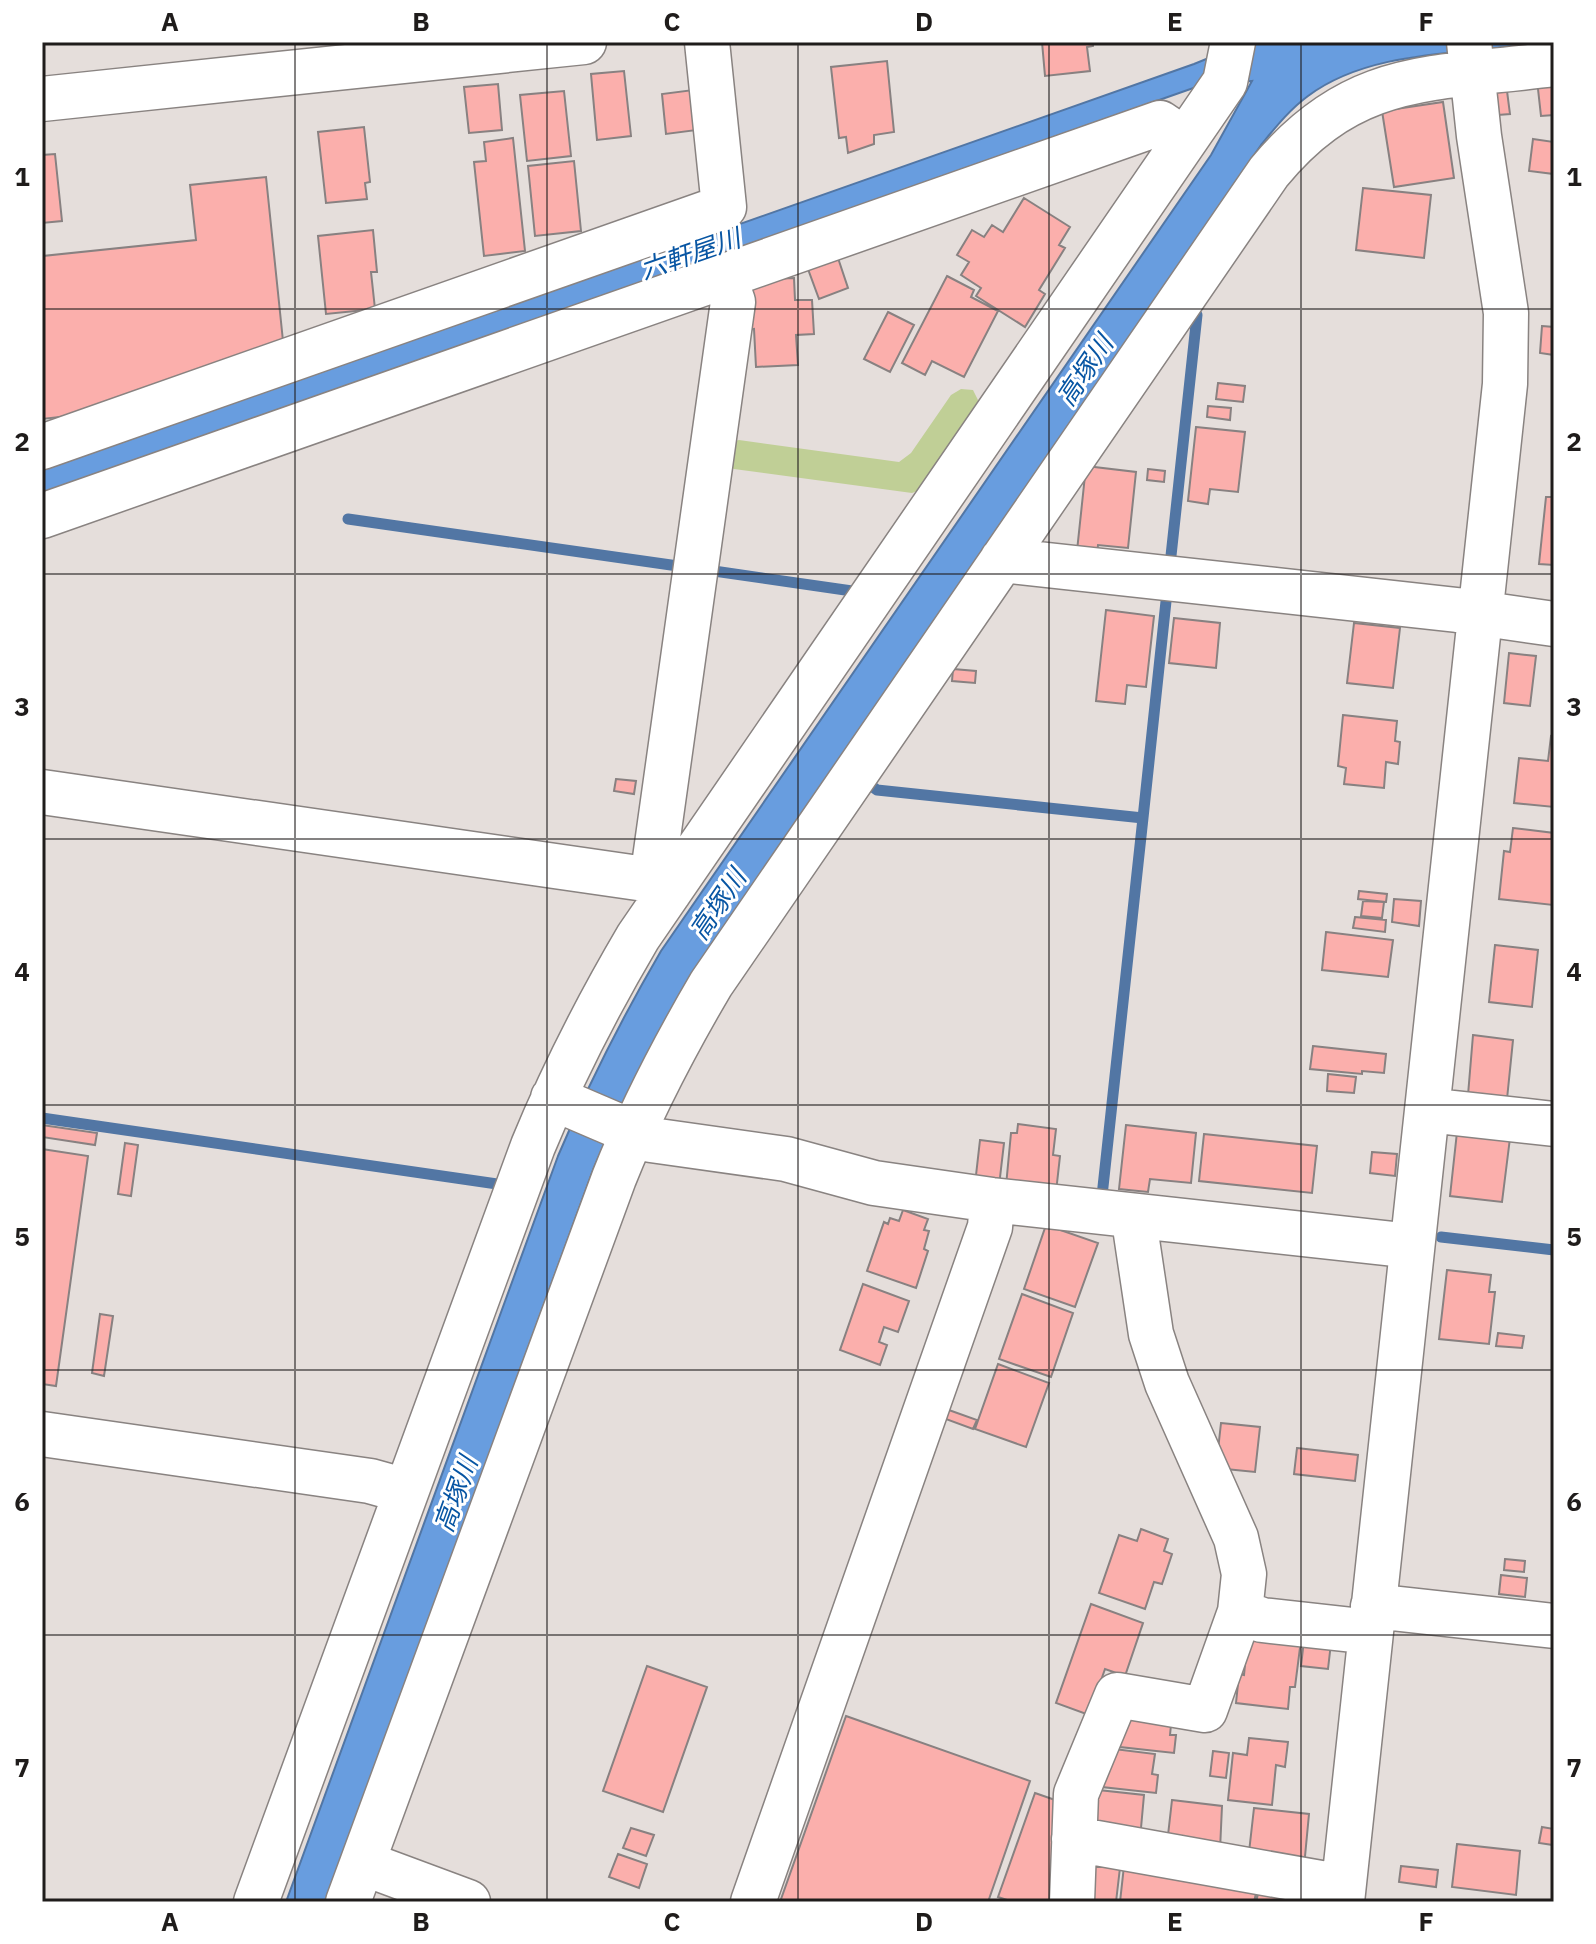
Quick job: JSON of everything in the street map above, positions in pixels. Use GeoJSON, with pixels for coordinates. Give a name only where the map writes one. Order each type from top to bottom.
{"type":"FeatureCollection","features":[{"type":"Feature","properties":{"kind":"street"},"geometry":{"type":"LineString","coordinates":[[42,99],[298,57],[584,42]]}},
{"type":"Feature","properties":{"kind":"street"},"geometry":{"type":"LineString","coordinates":[[42,447],[724,207],[707,42]]}},
{"type":"Feature","properties":{"kind":"street"},"geometry":{"type":"LineString","coordinates":[[256,1902],[406,1491],[598,1004],[638,937],[660,886],[1225,82],[1233,42]]}},
{"type":"Feature","properties":{"kind":"street"},"geometry":{"type":"LineString","coordinates":[[1074,1839],[1342,1894],[1507,348],[1503,290],[1479,136],[1471,61]]}},
{"type":"Feature","properties":{"kind":"street"},"geometry":{"type":"LineString","coordinates":[[468,1902],[356,1883],[627,1130],[674,1046],[711,984],[1269,172],[1290,147],[1313,125],[1369,93],[1471,61],[1554,64]]}},
{"type":"Feature","properties":{"kind":"street"},"geometry":{"type":"LineString","coordinates":[[42,516],[1160,123],[1185,140]]}},
{"type":"Feature","properties":{"kind":"street"},"geometry":{"type":"LineString","coordinates":[[660,886],[733,302],[724,276]]}},
{"type":"Feature","properties":{"kind":"street"},"geometry":{"type":"LineString","coordinates":[[1002,560],[1554,624]]}},
{"type":"Feature","properties":{"kind":"street"},"geometry":{"type":"LineString","coordinates":[[42,792],[660,886]]}},
{"type":"Feature","properties":{"kind":"street"},"geometry":{"type":"LineString","coordinates":[[560,1102],[651,1140],[786,1159],[874,1183],[992,1200],[1412,1246]]}},
{"type":"Feature","properties":{"kind":"street"},"geometry":{"type":"LineString","coordinates":[[1427,1110],[1554,1124]]}},
{"type":"Feature","properties":{"kind":"street"},"geometry":{"type":"LineString","coordinates":[[753,1902],[990,1227],[992,1200]]}},
{"type":"Feature","properties":{"kind":"street"},"geometry":{"type":"LineString","coordinates":[[1072,1902],[1076,1794],[1117,1695],[1205,1710],[1240,1612],[1244,1574],[1242,1555],[1167,1383],[1151,1334],[1136,1216]]}},
{"type":"Feature","properties":{"kind":"street"},"geometry":{"type":"LineString","coordinates":[[42,1434],[370,1481],[406,1491]]}},
{"type":"Feature","properties":{"kind":"street"},"geometry":{"type":"LineString","coordinates":[[1240,1612],[1262,1620],[1372,1619],[1554,1626]]}},
{"type":"Feature","properties":{"kind":"green space"},"geometry":{"type":"Polygon","coordinates":[[[961,389],[973,390],[978,400],[976,412],[920,490],[912,493],[734,469],[725,464],[728,443],[739,440],[899,462],[911,453],[951,395],[961,389]]]}},
{"type":"Feature","properties":{"kind":"water"},"geometry":{"type":"Polygon","coordinates":[[[1248,42],[1545,42],[1422,56],[1361,69],[1333,80],[1308,96],[1283,119],[1261,145],[693,972],[640,1069],[593,1170],[326,1902],[286,1902],[558,1156],[619,1027],[661,951],[1211,155],[1252,81],[1199,86],[42,493],[42,470],[1194,64],[1248,42]]]}},
{"type":"Feature","properties":{"kind":"building"},"geometry":{"type":"Polygon","coordinates":[[[1042,42],[1093,42],[1093,46],[1087,47],[1090,71],[1045,76],[1042,42]]]}},
{"type":"Feature","properties":{"kind":"building"},"geometry":{"type":"Polygon","coordinates":[[[887,61],[894,132],[874,135],[874,144],[848,153],[846,137],[839,138],[831,67],[887,61]]]}},
{"type":"Feature","properties":{"kind":"building"},"geometry":{"type":"Polygon","coordinates":[[[624,71],[631,136],[597,140],[591,74],[624,71]]]}},
{"type":"Feature","properties":{"kind":"building"},"geometry":{"type":"Polygon","coordinates":[[[1554,79],[1554,115],[1541,116],[1537,80],[1554,79]]]}},
{"type":"Feature","properties":{"kind":"building"},"geometry":{"type":"Polygon","coordinates":[[[498,84],[502,130],[469,133],[464,87],[498,84]]]}},
{"type":"Feature","properties":{"kind":"building"},"geometry":{"type":"Polygon","coordinates":[[[693,90],[697,130],[666,134],[662,94],[693,90]]]}},
{"type":"Feature","properties":{"kind":"building"},"geometry":{"type":"Polygon","coordinates":[[[564,91],[571,156],[527,161],[520,95],[564,91]]]}},
{"type":"Feature","properties":{"kind":"building"},"geometry":{"type":"Polygon","coordinates":[[[1507,91],[1510,114],[1498,115],[1496,92],[1507,91]]]}},
{"type":"Feature","properties":{"kind":"building"},"geometry":{"type":"Polygon","coordinates":[[[1443,102],[1454,178],[1394,187],[1382,111],[1443,102]]]}},
{"type":"Feature","properties":{"kind":"building"},"geometry":{"type":"Polygon","coordinates":[[[364,127],[370,182],[365,183],[367,199],[326,203],[318,132],[364,127]]]}},
{"type":"Feature","properties":{"kind":"building"},"geometry":{"type":"Polygon","coordinates":[[[513,138],[525,251],[484,256],[474,162],[486,161],[484,142],[513,138]]]}},
{"type":"Feature","properties":{"kind":"building"},"geometry":{"type":"Polygon","coordinates":[[[1533,139],[1554,142],[1554,174],[1529,171],[1533,139]]]}},
{"type":"Feature","properties":{"kind":"building"},"geometry":{"type":"Polygon","coordinates":[[[55,154],[62,221],[42,223],[42,155],[55,154]]]}},
{"type":"Feature","properties":{"kind":"building"},"geometry":{"type":"Polygon","coordinates":[[[574,161],[581,231],[535,236],[528,166],[574,161]]]}},
{"type":"Feature","properties":{"kind":"building"},"geometry":{"type":"Polygon","coordinates":[[[266,177],[283,341],[69,416],[42,419],[43,256],[196,240],[190,185],[266,177]]]}},
{"type":"Feature","properties":{"kind":"building"},"geometry":{"type":"Polygon","coordinates":[[[1363,188],[1431,195],[1424,258],[1356,250],[1363,188]]]}},
{"type":"Feature","properties":{"kind":"building"},"geometry":{"type":"Polygon","coordinates":[[[1024,198],[1070,227],[1059,245],[1065,248],[1039,290],[1045,294],[1025,327],[976,296],[981,288],[961,275],[969,262],[957,255],[972,230],[984,237],[992,225],[1003,232],[1024,198]]]}},
{"type":"Feature","properties":{"kind":"building"},"geometry":{"type":"Polygon","coordinates":[[[373,230],[377,272],[371,272],[375,309],[326,314],[318,236],[373,230]]]}},
{"type":"Feature","properties":{"kind":"building"},"geometry":{"type":"Polygon","coordinates":[[[838,258],[848,288],[819,299],[808,269],[838,258]]]}},
{"type":"Feature","properties":{"kind":"building"},"geometry":{"type":"Polygon","coordinates":[[[947,276],[974,290],[971,297],[998,311],[964,377],[932,361],[925,375],[902,363],[947,276]]]}},
{"type":"Feature","properties":{"kind":"building"},"geometry":{"type":"Polygon","coordinates":[[[794,278],[795,300],[812,300],[814,334],[796,335],[798,365],[756,367],[754,329],[746,330],[753,304],[752,280],[794,278]]]}},
{"type":"Feature","properties":{"kind":"building"},"geometry":{"type":"Polygon","coordinates":[[[888,312],[914,325],[890,372],[864,359],[888,312]]]}},
{"type":"Feature","properties":{"kind":"building"},"geometry":{"type":"Polygon","coordinates":[[[1542,326],[1554,327],[1554,355],[1540,353],[1542,326]]]}},
{"type":"Feature","properties":{"kind":"building"},"geometry":{"type":"Polygon","coordinates":[[[1218,383],[1245,386],[1243,402],[1216,399],[1218,383]]]}},
{"type":"Feature","properties":{"kind":"building"},"geometry":{"type":"Polygon","coordinates":[[[1208,406],[1231,408],[1230,420],[1207,417],[1208,406]]]}},
{"type":"Feature","properties":{"kind":"building"},"geometry":{"type":"Polygon","coordinates":[[[1196,427],[1245,432],[1238,492],[1210,489],[1208,504],[1188,501],[1196,427]]]}},
{"type":"Feature","properties":{"kind":"building"},"geometry":{"type":"Polygon","coordinates":[[[1086,466],[1136,472],[1128,548],[1098,545],[1097,554],[1077,551],[1086,466]]]}},
{"type":"Feature","properties":{"kind":"building"},"geometry":{"type":"Polygon","coordinates":[[[1148,469],[1165,471],[1164,482],[1147,480],[1148,469]]]}},
{"type":"Feature","properties":{"kind":"building"},"geometry":{"type":"Polygon","coordinates":[[[1546,497],[1554,497],[1554,565],[1539,564],[1546,497]]]}},
{"type":"Feature","properties":{"kind":"building"},"geometry":{"type":"Polygon","coordinates":[[[1106,610],[1154,616],[1146,687],[1127,685],[1125,704],[1096,701],[1106,610]]]}},
{"type":"Feature","properties":{"kind":"building"},"geometry":{"type":"Polygon","coordinates":[[[1174,618],[1220,623],[1216,668],[1169,663],[1174,618]]]}},
{"type":"Feature","properties":{"kind":"building"},"geometry":{"type":"Polygon","coordinates":[[[1354,623],[1400,628],[1393,688],[1347,683],[1354,623]]]}},
{"type":"Feature","properties":{"kind":"building"},"geometry":{"type":"Polygon","coordinates":[[[1509,653],[1536,656],[1530,706],[1504,703],[1509,653]]]}},
{"type":"Feature","properties":{"kind":"building"},"geometry":{"type":"Polygon","coordinates":[[[953,669],[976,671],[975,683],[952,681],[953,669]]]}},
{"type":"Feature","properties":{"kind":"building"},"geometry":{"type":"Polygon","coordinates":[[[1343,715],[1397,721],[1395,741],[1400,742],[1398,764],[1386,762],[1384,788],[1344,784],[1346,768],[1338,766],[1343,715]]]}},
{"type":"Feature","properties":{"kind":"building"},"geometry":{"type":"Polygon","coordinates":[[[1551,736],[1554,737],[1554,807],[1514,803],[1519,758],[1548,761],[1551,736]]]}},
{"type":"Feature","properties":{"kind":"building"},"geometry":{"type":"Polygon","coordinates":[[[616,779],[636,781],[634,794],[614,791],[616,779]]]}},
{"type":"Feature","properties":{"kind":"building"},"geometry":{"type":"Polygon","coordinates":[[[1513,828],[1554,833],[1553,905],[1499,899],[1504,851],[1510,852],[1513,828]]]}},
{"type":"Feature","properties":{"kind":"building"},"geometry":{"type":"Polygon","coordinates":[[[1359,891],[1387,894],[1386,902],[1358,899],[1359,891]]]}},
{"type":"Feature","properties":{"kind":"building"},"geometry":{"type":"Polygon","coordinates":[[[1394,899],[1421,901],[1419,926],[1392,922],[1394,899]]]}},
{"type":"Feature","properties":{"kind":"building"},"geometry":{"type":"Polygon","coordinates":[[[1363,901],[1384,902],[1382,918],[1361,916],[1363,901]]]}},
{"type":"Feature","properties":{"kind":"building"},"geometry":{"type":"Polygon","coordinates":[[[1355,917],[1386,920],[1385,932],[1353,928],[1355,917]]]}},
{"type":"Feature","properties":{"kind":"building"},"geometry":{"type":"Polygon","coordinates":[[[1326,932],[1393,940],[1388,977],[1322,970],[1326,932]]]}},
{"type":"Feature","properties":{"kind":"building"},"geometry":{"type":"Polygon","coordinates":[[[1495,945],[1538,950],[1532,1007],[1489,1002],[1495,945]]]}},
{"type":"Feature","properties":{"kind":"building"},"geometry":{"type":"Polygon","coordinates":[[[1473,1035],[1513,1040],[1507,1099],[1468,1095],[1473,1035]]]}},
{"type":"Feature","properties":{"kind":"building"},"geometry":{"type":"Polygon","coordinates":[[[1313,1046],[1386,1054],[1384,1073],[1310,1069],[1313,1046]]]}},
{"type":"Feature","properties":{"kind":"building"},"geometry":{"type":"Polygon","coordinates":[[[1328,1074],[1356,1077],[1354,1093],[1327,1091],[1328,1074]]]}},
{"type":"Feature","properties":{"kind":"building"},"geometry":{"type":"Polygon","coordinates":[[[1018,1124],[1056,1129],[1053,1155],[1060,1156],[1056,1192],[1006,1186],[1011,1133],[1017,1133],[1018,1124]]]}},
{"type":"Feature","properties":{"kind":"building"},"geometry":{"type":"Polygon","coordinates":[[[42,1125],[97,1133],[95,1145],[42,1137],[42,1125]]]}},
{"type":"Feature","properties":{"kind":"building"},"geometry":{"type":"Polygon","coordinates":[[[1126,1125],[1196,1133],[1191,1183],[1150,1179],[1148,1192],[1119,1189],[1126,1125]]]}},
{"type":"Feature","properties":{"kind":"building"},"geometry":{"type":"Polygon","coordinates":[[[1457,1132],[1510,1138],[1502,1202],[1450,1196],[1457,1132]]]}},
{"type":"Feature","properties":{"kind":"building"},"geometry":{"type":"Polygon","coordinates":[[[1204,1134],[1317,1146],[1312,1193],[1199,1181],[1204,1134]]]}},
{"type":"Feature","properties":{"kind":"building"},"geometry":{"type":"Polygon","coordinates":[[[980,1140],[1004,1143],[999,1186],[975,1184],[980,1140]]]}},
{"type":"Feature","properties":{"kind":"building"},"geometry":{"type":"Polygon","coordinates":[[[125,1143],[138,1145],[131,1196],[118,1194],[125,1143]]]}},
{"type":"Feature","properties":{"kind":"building"},"geometry":{"type":"Polygon","coordinates":[[[42,1149],[88,1156],[56,1386],[42,1384],[42,1149]]]}},
{"type":"Feature","properties":{"kind":"building"},"geometry":{"type":"Polygon","coordinates":[[[1372,1152],[1397,1154],[1395,1176],[1370,1173],[1372,1152]]]}},
{"type":"Feature","properties":{"kind":"building"},"geometry":{"type":"Polygon","coordinates":[[[903,1210],[928,1219],[924,1230],[929,1231],[924,1249],[928,1251],[916,1288],[867,1271],[884,1222],[888,1224],[890,1218],[899,1221],[903,1210]]]}},
{"type":"Feature","properties":{"kind":"building"},"geometry":{"type":"Polygon","coordinates":[[[1046,1225],[1098,1243],[1075,1307],[1024,1289],[1046,1225]]]}},
{"type":"Feature","properties":{"kind":"building"},"geometry":{"type":"Polygon","coordinates":[[[1447,1270],[1491,1275],[1489,1292],[1495,1292],[1489,1344],[1439,1339],[1447,1270]]]}},
{"type":"Feature","properties":{"kind":"building"},"geometry":{"type":"Polygon","coordinates":[[[863,1284],[909,1301],[898,1332],[884,1327],[879,1342],[887,1345],[880,1365],[840,1350],[863,1284]]]}},
{"type":"Feature","properties":{"kind":"building"},"geometry":{"type":"Polygon","coordinates":[[[1022,1294],[1073,1313],[1051,1377],[999,1359],[1022,1294]]]}},
{"type":"Feature","properties":{"kind":"building"},"geometry":{"type":"Polygon","coordinates":[[[100,1314],[113,1316],[104,1376],[92,1373],[100,1314]]]}},
{"type":"Feature","properties":{"kind":"building"},"geometry":{"type":"Polygon","coordinates":[[[1498,1333],[1524,1336],[1522,1348],[1496,1346],[1498,1333]]]}},
{"type":"Feature","properties":{"kind":"building"},"geometry":{"type":"Polygon","coordinates":[[[998,1364],[1049,1383],[1026,1447],[975,1429],[998,1364]]]}},
{"type":"Feature","properties":{"kind":"building"},"geometry":{"type":"Polygon","coordinates":[[[946,1409],[977,1420],[973,1429],[943,1418],[946,1409]]]}},
{"type":"Feature","properties":{"kind":"building"},"geometry":{"type":"Polygon","coordinates":[[[1221,1423],[1260,1427],[1255,1472],[1216,1468],[1221,1423]]]}},
{"type":"Feature","properties":{"kind":"building"},"geometry":{"type":"Polygon","coordinates":[[[1297,1448],[1358,1455],[1355,1481],[1294,1474],[1297,1448]]]}},
{"type":"Feature","properties":{"kind":"building"},"geometry":{"type":"Polygon","coordinates":[[[1141,1529],[1168,1539],[1164,1551],[1172,1554],[1162,1584],[1154,1582],[1145,1609],[1099,1593],[1119,1535],[1137,1541],[1141,1529]]]}},
{"type":"Feature","properties":{"kind":"building"},"geometry":{"type":"Polygon","coordinates":[[[1505,1559],[1525,1561],[1524,1572],[1504,1570],[1505,1559]]]}},
{"type":"Feature","properties":{"kind":"building"},"geometry":{"type":"Polygon","coordinates":[[[1501,1575],[1527,1578],[1525,1597],[1499,1594],[1501,1575]]]}},
{"type":"Feature","properties":{"kind":"building"},"geometry":{"type":"Polygon","coordinates":[[[1091,1604],[1143,1623],[1125,1676],[1105,1669],[1089,1715],[1056,1703],[1091,1604]]]}},
{"type":"Feature","properties":{"kind":"building"},"geometry":{"type":"Polygon","coordinates":[[[1248,1634],[1301,1640],[1295,1687],[1290,1687],[1288,1709],[1236,1703],[1239,1674],[1244,1675],[1248,1634]]]}},
{"type":"Feature","properties":{"kind":"building"},"geometry":{"type":"Polygon","coordinates":[[[1304,1640],[1331,1643],[1328,1669],[1301,1666],[1304,1640]]]}},
{"type":"Feature","properties":{"kind":"building"},"geometry":{"type":"Polygon","coordinates":[[[647,1666],[707,1687],[663,1812],[603,1791],[647,1666]]]}},
{"type":"Feature","properties":{"kind":"building"},"geometry":{"type":"Polygon","coordinates":[[[1124,1709],[1172,1715],[1170,1735],[1176,1735],[1174,1753],[1120,1747],[1124,1709]]]}},
{"type":"Feature","properties":{"kind":"building"},"geometry":{"type":"Polygon","coordinates":[[[846,1716],[1030,1781],[988,1902],[780,1902],[846,1716]]]}},
{"type":"Feature","properties":{"kind":"building"},"geometry":{"type":"Polygon","coordinates":[[[1249,1738],[1288,1742],[1285,1767],[1276,1765],[1272,1805],[1228,1800],[1233,1753],[1247,1755],[1249,1738]]]}},
{"type":"Feature","properties":{"kind":"building"},"geometry":{"type":"Polygon","coordinates":[[[1106,1748],[1155,1754],[1152,1774],[1158,1775],[1156,1793],[1102,1787],[1106,1748]]]}},
{"type":"Feature","properties":{"kind":"building"},"geometry":{"type":"Polygon","coordinates":[[[1213,1751],[1229,1753],[1226,1778],[1210,1776],[1213,1751]]]}},
{"type":"Feature","properties":{"kind":"building"},"geometry":{"type":"Polygon","coordinates":[[[1089,1789],[1144,1795],[1140,1839],[1084,1833],[1089,1789]]]}},
{"type":"Feature","properties":{"kind":"building"},"geometry":{"type":"Polygon","coordinates":[[[1035,1793],[1058,1801],[1054,1902],[1013,1902],[998,1897],[1035,1793]]]}},
{"type":"Feature","properties":{"kind":"building"},"geometry":{"type":"Polygon","coordinates":[[[1172,1800],[1222,1806],[1220,1850],[1167,1844],[1172,1800]]]}},
{"type":"Feature","properties":{"kind":"building"},"geometry":{"type":"Polygon","coordinates":[[[1254,1808],[1309,1814],[1304,1867],[1248,1861],[1254,1808]]]}},
{"type":"Feature","properties":{"kind":"building"},"geometry":{"type":"Polygon","coordinates":[[[1542,1827],[1554,1829],[1553,1845],[1539,1843],[1542,1827]]]}},
{"type":"Feature","properties":{"kind":"building"},"geometry":{"type":"Polygon","coordinates":[[[631,1828],[654,1835],[646,1856],[623,1848],[631,1828]]]}},
{"type":"Feature","properties":{"kind":"building"},"geometry":{"type":"Polygon","coordinates":[[[1457,1844],[1520,1851],[1516,1895],[1452,1887],[1457,1844]]]}},
{"type":"Feature","properties":{"kind":"building"},"geometry":{"type":"Polygon","coordinates":[[[618,1854],[647,1864],[639,1888],[609,1877],[618,1854]]]}},
{"type":"Feature","properties":{"kind":"building"},"geometry":{"type":"Polygon","coordinates":[[[1090,1856],[1121,1859],[1116,1902],[1090,1902],[1090,1856]]]}},
{"type":"Feature","properties":{"kind":"building"},"geometry":{"type":"Polygon","coordinates":[[[1125,1857],[1257,1889],[1254,1902],[1120,1902],[1125,1857]]]}},
{"type":"Feature","properties":{"kind":"building"},"geometry":{"type":"Polygon","coordinates":[[[1401,1866],[1438,1870],[1436,1887],[1399,1882],[1401,1866]]]}},
{"type":"Feature","properties":{"kind":"building"},"geometry":{"type":"Polygon","coordinates":[[[1259,1890],[1317,1902],[1256,1902],[1259,1890]]]}},
{"type":"Feature","properties":{"kind":"waterway"},"geometry":{"type":"LineString","coordinates":[[1170,565],[1197,315]]}},
{"type":"Feature","properties":{"kind":"waterway"},"geometry":{"type":"LineString","coordinates":[[348,519],[685,567]]}},
{"type":"Feature","properties":{"kind":"waterway"},"geometry":{"type":"LineString","coordinates":[[707,570],[859,592]]}},
{"type":"Feature","properties":{"kind":"waterway"},"geometry":{"type":"LineString","coordinates":[[1143,818],[1167,592]]}},
{"type":"Feature","properties":{"kind":"waterway"},"geometry":{"type":"LineString","coordinates":[[866,782],[877,790],[1143,818],[1102,1196],[1108,1196]]}},
{"type":"Feature","properties":{"kind":"waterway"},"geometry":{"type":"LineString","coordinates":[[42,1118],[504,1185]]}},
{"type":"Feature","properties":{"kind":"waterway"},"geometry":{"type":"LineString","coordinates":[[1441,1237],[1554,1250]]}},
{"type":"Feature","properties":{"kind":"water label","name":"六軒屋川"},"geometry":{"type":"Point","coordinates":[690,253]}},
{"type":"Feature","properties":{"kind":"water label","name":"高塚川"},"geometry":{"type":"Point","coordinates":[1084,370]}},
{"type":"Feature","properties":{"kind":"water label","name":"高塚川"},"geometry":{"type":"Point","coordinates":[717,904]}},
{"type":"Feature","properties":{"kind":"water label","name":"高塚川"},"geometry":{"type":"Point","coordinates":[455,1494]}}]}
